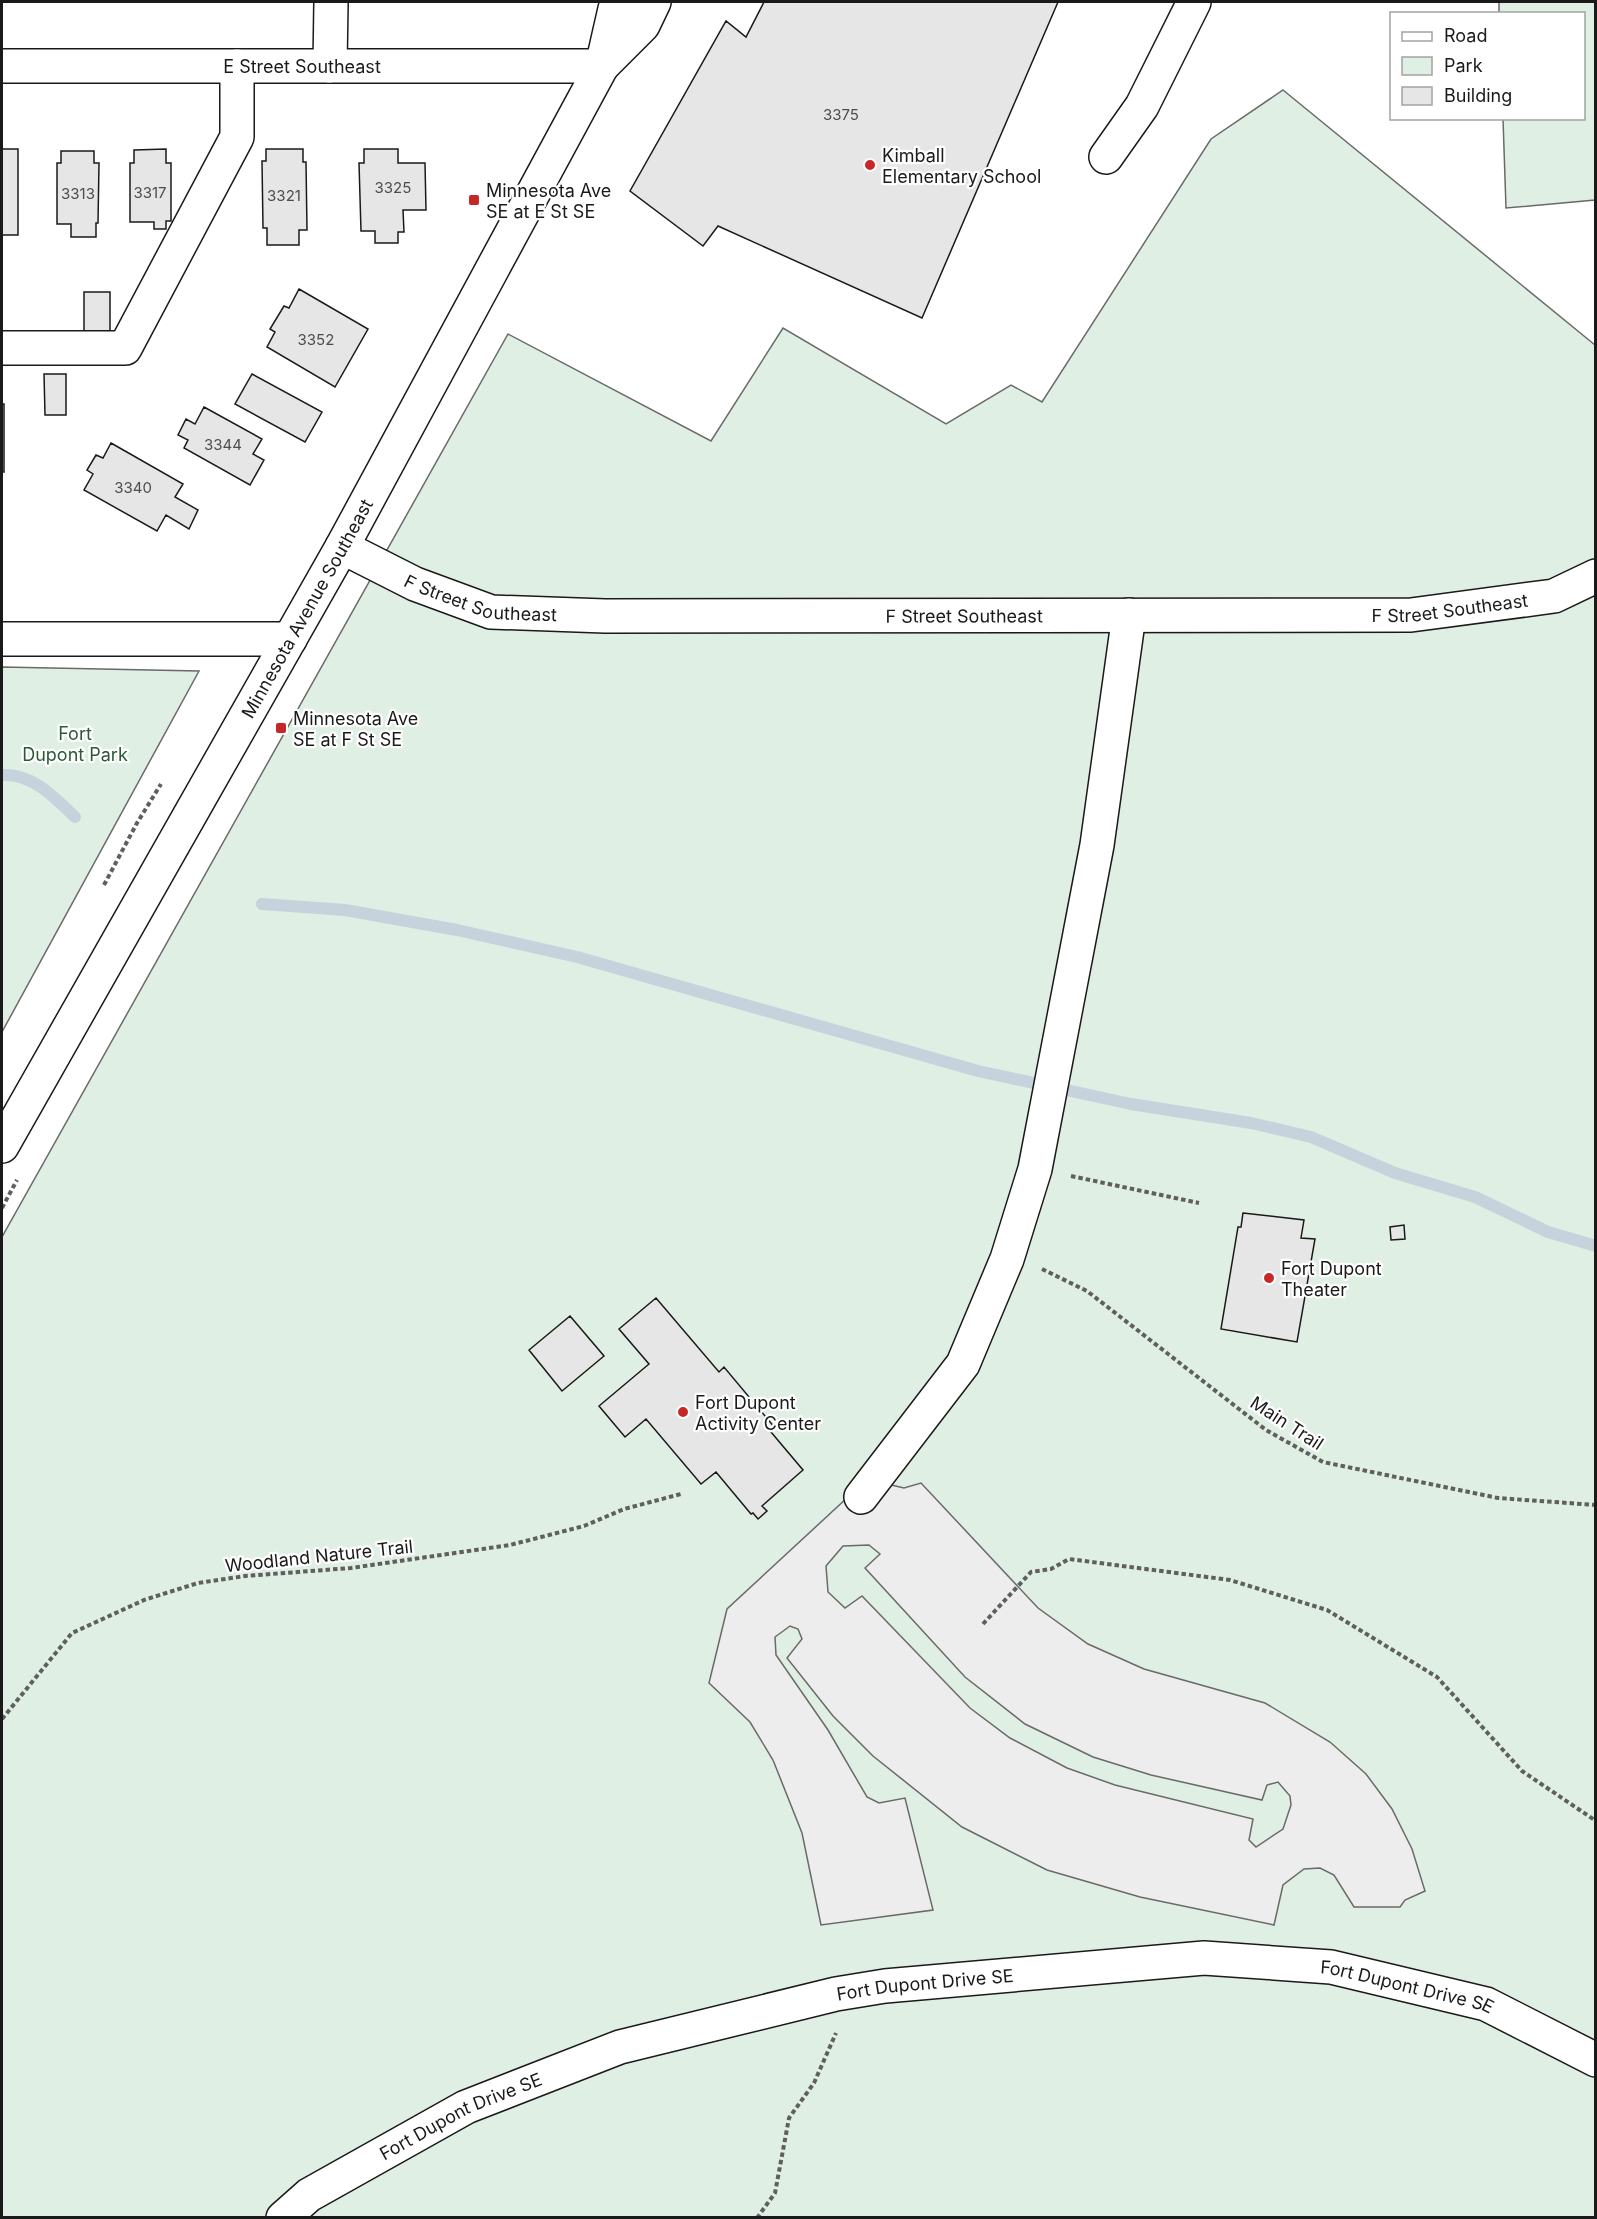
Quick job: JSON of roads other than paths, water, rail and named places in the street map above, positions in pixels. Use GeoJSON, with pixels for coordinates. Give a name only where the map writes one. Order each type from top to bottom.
{"type":"FeatureCollection","features":[{"type":"Feature","properties":{"kind":"street"},"geometry":{"type":"LineString","coordinates":[[330,66],[331,2]]}},
{"type":"Feature","properties":{"kind":"street","name":"Minnesota Avenue Southeast"},"geometry":{"type":"LineString","coordinates":[[2,1146],[342,547],[602,66],[615,9],[619,2]]}},
{"type":"Feature","properties":{"kind":"street","name":"Minnesota Avenue Southeast"},"geometry":{"type":"LineString","coordinates":[[602,66],[643,25],[654,2]]}},
{"type":"Feature","properties":{"kind":"street"},"geometry":{"type":"LineString","coordinates":[[1106,158],[1142,106],[1194,2]]}},
{"type":"Feature","properties":{"kind":"street","name":"E Street Southeast"},"geometry":{"type":"LineString","coordinates":[[2,66],[602,66]]}},
{"type":"Feature","properties":{"kind":"street"},"geometry":{"type":"LineString","coordinates":[[2,348],[125,348],[237,137],[237,66]]}},
{"type":"Feature","properties":{"kind":"street","name":"F Street Southeast"},"geometry":{"type":"LineString","coordinates":[[342,547],[415,584],[491,612],[605,616],[1411,615],[1554,596],[1596,576]]}},
{"type":"Feature","properties":{"kind":"street"},"geometry":{"type":"LineString","coordinates":[[861,1497],[963,1364],[1007,1259],[1035,1169],[1097,845],[1129,615]]}},
{"type":"Feature","properties":{"kind":"street"},"geometry":{"type":"LineString","coordinates":[[2,639],[290,639]]}},
{"type":"Feature","properties":{"kind":"street","name":"Fort Dupont Drive SE"},"geometry":{"type":"LineString","coordinates":[[283,2217],[309,2194],[466,2107],[620,2047],[836,1994],[885,1986],[1204,1958],[1331,1967],[1486,2004],[1596,2060]]}},
{"type":"Feature","properties":{"kind":"waterway"},"geometry":{"type":"LineString","coordinates":[[2,775],[13,775],[33,782],[51,794],[75,817]]}},
{"type":"Feature","properties":{"kind":"waterway"},"geometry":{"type":"LineString","coordinates":[[262,904],[345,910],[457,930],[577,957],[978,1071],[1131,1104],[1251,1123],[1311,1137],[1395,1173],[1475,1197],[1548,1232],[1596,1246]]}},
{"type":"Feature","properties":{"kind":"place","name":"Kimball Elementary School"},"geometry":{"type":"Point","coordinates":[870,165]}},
{"type":"Feature","properties":{"kind":"place","name":"Minnesota Ave SE at E St SE"},"geometry":{"type":"Point","coordinates":[474,200]}},
{"type":"Feature","properties":{"kind":"place","name":"Minnesota Ave SE at F St SE"},"geometry":{"type":"Point","coordinates":[281,728]}},
{"type":"Feature","properties":{"kind":"place","name":"Fort Dupont Theater"},"geometry":{"type":"Point","coordinates":[1269,1278]}},
{"type":"Feature","properties":{"kind":"place","name":"Fort Dupont Activity Center"},"geometry":{"type":"Point","coordinates":[683,1412]}},
{"type":"Feature","properties":{"kind":"park label","name":"Fort Dupont Park"},"geometry":{"type":"Point","coordinates":[75,743]}}]}
